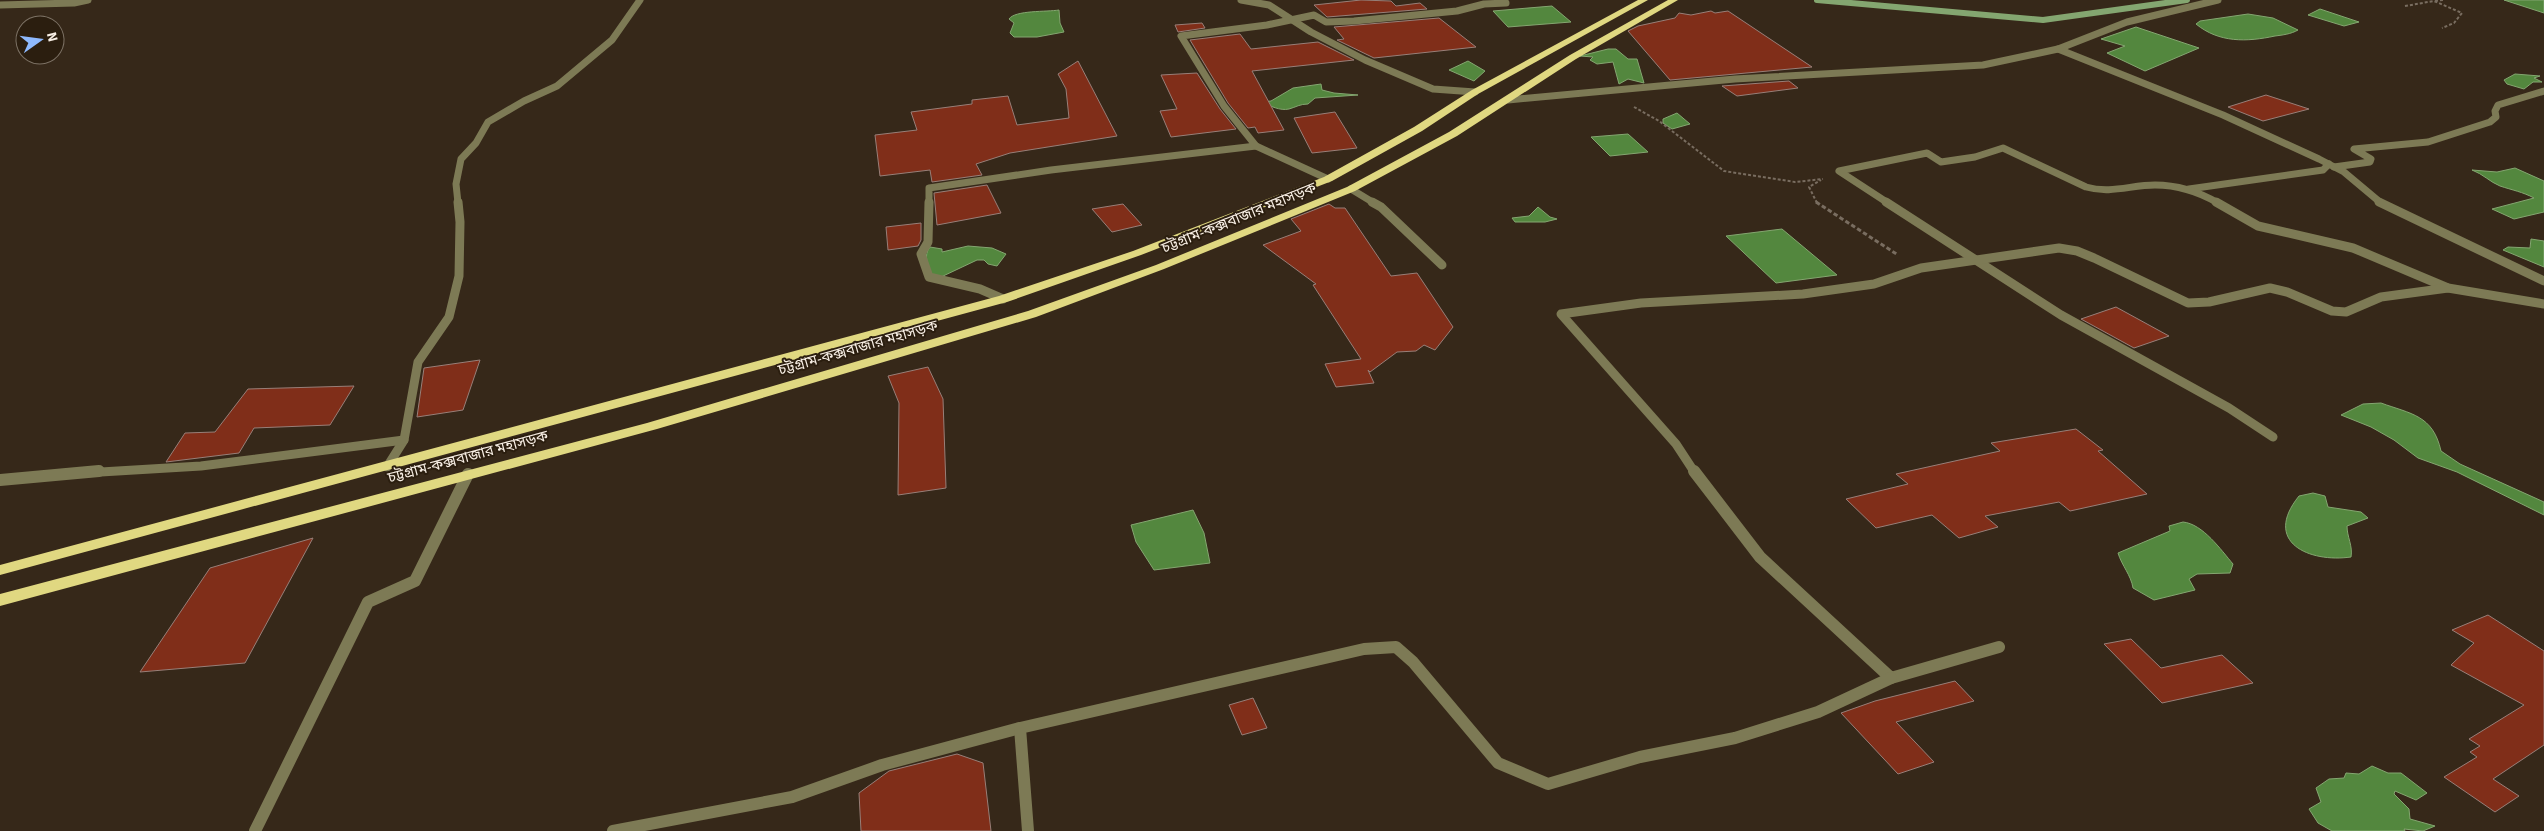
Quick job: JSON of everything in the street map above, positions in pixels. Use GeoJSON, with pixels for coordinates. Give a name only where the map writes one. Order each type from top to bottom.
{"type":"FeatureCollection","features":[{"type":"Feature","properties":{"kind":"highway","name":"চট্টগ্রাম-কক্সবাজার মহাসড়ক"},"geometry":{"type":"LineString","coordinates":[[0,570],[387,467],[1003,299],[1137,253],[1328,179],[1418,129],[1475,92],[1644,0]]}},
{"type":"Feature","properties":{"kind":"highway","name":"চট্টগ্রাম-কক্সবাজার মহাসড়ক"},"geometry":{"type":"LineString","coordinates":[[0,600],[652,426],[1032,314],[1160,267],[1351,189],[1453,134],[1573,57],[1674,0]]}},
{"type":"Feature","properties":{"kind":"street"},"geometry":{"type":"LineString","coordinates":[[0,5],[74,3],[88,0]]}},
{"type":"Feature","properties":{"kind":"street"},"geometry":{"type":"LineString","coordinates":[[387,467],[404,440],[414,393],[418,362],[449,317],[459,276],[460,222],[456,184],[461,159],[476,143],[488,122],[524,101],[557,86],[612,40],[640,0]]}},
{"type":"Feature","properties":{"kind":"street"},"geometry":{"type":"LineString","coordinates":[[1241,0],[1269,5],[1292,20],[1365,60],[1433,89],[1475,92]]}},
{"type":"Feature","properties":{"kind":"street"},"geometry":{"type":"LineString","coordinates":[[1508,100],[1735,79],[1983,65],[2058,49],[2127,22],[2218,0]]}},
{"type":"Feature","properties":{"kind":"street"},"geometry":{"type":"LineString","coordinates":[[1328,179],[1256,146],[1224,106],[1181,36],[1292,20],[1314,15],[1326,22],[1354,21],[1457,11],[1484,4],[1506,2]]}},
{"type":"Feature","properties":{"kind":"street"},"geometry":{"type":"LineString","coordinates":[[2058,49],[2102,65],[2214,112],[2344,172],[2382,204],[2544,281]]}},
{"type":"Feature","properties":{"kind":"street"},"geometry":{"type":"LineString","coordinates":[[2273,437],[2229,408],[2061,315],[1839,170],[1926,153],[1941,162],[1956,160],[2004,148],[2086,187],[2115,191],[2155,185],[2188,189],[2322,170],[2331,166],[2370,162],[2371,159],[2354,149],[2392,147],[2428,142],[2490,122],[2496,117],[2495,111],[2498,105],[2544,91]]}},
{"type":"Feature","properties":{"kind":"street"},"geometry":{"type":"LineString","coordinates":[[1003,299],[980,289],[929,277],[922,254],[928,242],[929,188],[1050,170],[1256,146]]}},
{"type":"Feature","properties":{"kind":"street"},"geometry":{"type":"LineString","coordinates":[[1351,189],[1381,206],[1442,265]]}},
{"type":"Feature","properties":{"kind":"street"},"geometry":{"type":"LineString","coordinates":[[2188,189],[2215,201],[2258,226],[2353,248],[2448,288],[2544,304]]}},
{"type":"Feature","properties":{"kind":"street"},"geometry":{"type":"LineString","coordinates":[[1891,678],[1760,557],[1703,484],[1676,444],[1560,314],[1641,303],[1803,294],[1874,284],[1922,268],[1981,261],[2059,248],[2077,251],[2094,258],[2188,303],[2209,302],[2270,288],[2287,292],[2332,311],[2351,311],[2381,297],[2448,288]]}},
{"type":"Feature","properties":{"kind":"street"},"geometry":{"type":"LineString","coordinates":[[0,480],[113,470],[201,466],[404,440]]}},
{"type":"Feature","properties":{"kind":"street"},"geometry":{"type":"LineString","coordinates":[[255,831],[368,602],[415,581],[468,474]]}},
{"type":"Feature","properties":{"kind":"street"},"geometry":{"type":"LineString","coordinates":[[613,831],[792,797],[882,765],[1020,728],[1364,649],[1396,647],[1413,662],[1498,763],[1548,784],[1640,757],[1735,738],[1818,712],[1891,678],[1999,647]]}},
{"type":"Feature","properties":{"kind":"street"},"geometry":{"type":"LineString","coordinates":[[1020,728],[1028,831]]}},
{"type":"Feature","properties":{"kind":"path"},"geometry":{"type":"LineString","coordinates":[[2430,0],[2462,13],[2454,23],[2442,28]]}},
{"type":"Feature","properties":{"kind":"path"},"geometry":{"type":"LineString","coordinates":[[2405,6],[2443,0]]}},
{"type":"Feature","properties":{"kind":"path"},"geometry":{"type":"LineString","coordinates":[[1629,104],[1659,121],[1724,171],[1795,182],[1824,179],[1809,187],[1817,203],[1871,236],[1910,264],[1922,268]]}},
{"type":"Feature","properties":{"kind":"shaded area"},"geometry":{"type":"Polygon","coordinates":[[[2504,0],[2544,0],[2544,13],[2504,0]]]}},
{"type":"Feature","properties":{"kind":"shaded area"},"geometry":{"type":"Polygon","coordinates":[[[1552,6],[1571,22],[1508,27],[1493,11],[1552,6]]]}},
{"type":"Feature","properties":{"kind":"shaded area"},"geometry":{"type":"Polygon","coordinates":[[[2320,9],[2359,22],[2344,26],[2308,15],[2320,9]]]}},
{"type":"Feature","properties":{"kind":"shaded area"},"geometry":{"type":"Polygon","coordinates":[[[1059,10],[1060,23],[1064,32],[1037,37],[1014,37],[1010,33],[1014,23],[1009,19],[1012,16],[1059,10]]]}},
{"type":"Feature","properties":{"kind":"shaded area"},"geometry":{"type":"Polygon","coordinates":[[[2248,14],[2273,18],[2298,30],[2287,34],[2244,40],[2214,35],[2196,24],[2200,21],[2248,14]]]}},
{"type":"Feature","properties":{"kind":"shaded area"},"geometry":{"type":"Polygon","coordinates":[[[2136,27],[2199,48],[2145,71],[2107,53],[2125,46],[2101,39],[2136,27]]]}},
{"type":"Feature","properties":{"kind":"shaded area"},"geometry":{"type":"Polygon","coordinates":[[[1608,49],[1616,49],[1628,59],[1637,59],[1644,83],[1628,79],[1619,84],[1613,62],[1597,64],[1590,60],[1593,57],[1580,56],[1608,49]]]}},
{"type":"Feature","properties":{"kind":"shaded area"},"geometry":{"type":"Polygon","coordinates":[[[1468,61],[1485,71],[1474,81],[1449,70],[1468,61]]]}},
{"type":"Feature","properties":{"kind":"shaded area"},"geometry":{"type":"Polygon","coordinates":[[[2515,74],[2540,76],[2534,78],[2542,82],[2533,82],[2524,89],[2507,84],[2504,80],[2515,74]]]}},
{"type":"Feature","properties":{"kind":"shaded area"},"geometry":{"type":"Polygon","coordinates":[[[1321,84],[1322,90],[1358,95],[1315,98],[1308,104],[1289,109],[1275,108],[1262,102],[1271,101],[1293,88],[1321,84]]]}},
{"type":"Feature","properties":{"kind":"shaded area"},"geometry":{"type":"Polygon","coordinates":[[[1677,113],[1690,124],[1672,129],[1663,123],[1663,119],[1677,113]]]}},
{"type":"Feature","properties":{"kind":"shaded area"},"geometry":{"type":"Polygon","coordinates":[[[1628,134],[1648,152],[1610,156],[1591,137],[1628,134]]]}},
{"type":"Feature","properties":{"kind":"shaded area"},"geometry":{"type":"Polygon","coordinates":[[[2515,168],[2544,181],[2544,212],[2514,219],[2492,209],[2534,198],[2500,186],[2472,170],[2497,172],[2515,168]]]}},
{"type":"Feature","properties":{"kind":"shaded area"},"geometry":{"type":"Polygon","coordinates":[[[1538,207],[1550,217],[1557,219],[1545,222],[1515,222],[1512,218],[1529,216],[1538,207]]]}},
{"type":"Feature","properties":{"kind":"shaded area"},"geometry":{"type":"Polygon","coordinates":[[[1782,229],[1837,275],[1776,283],[1726,236],[1782,229]]]}},
{"type":"Feature","properties":{"kind":"shaded area"},"geometry":{"type":"Polygon","coordinates":[[[2531,239],[2544,241],[2544,267],[2503,250],[2508,247],[2530,248],[2531,239]]]}},
{"type":"Feature","properties":{"kind":"shaded area"},"geometry":{"type":"Polygon","coordinates":[[[968,246],[992,248],[1006,254],[997,266],[988,264],[984,260],[977,260],[941,277],[931,274],[926,257],[930,247],[942,249],[942,252],[968,246]]]}},
{"type":"Feature","properties":{"kind":"shaded area"},"geometry":{"type":"Polygon","coordinates":[[[2381,403],[2411,414],[2426,423],[2437,439],[2441,451],[2460,464],[2544,502],[2544,515],[2457,472],[2418,458],[2394,440],[2371,427],[2341,415],[2363,404],[2381,403]]]}},
{"type":"Feature","properties":{"kind":"shaded area"},"geometry":{"type":"Polygon","coordinates":[[[2313,493],[2325,496],[2328,507],[2361,512],[2368,518],[2347,526],[2351,557],[2335,558],[2306,552],[2295,546],[2288,537],[2286,526],[2289,512],[2299,496],[2313,493]]]}},
{"type":"Feature","properties":{"kind":"shaded area"},"geometry":{"type":"Polygon","coordinates":[[[1193,510],[1204,533],[1210,563],[1154,570],[1136,542],[1131,525],[1193,510]]]}},
{"type":"Feature","properties":{"kind":"shaded area"},"geometry":{"type":"Polygon","coordinates":[[[2183,522],[2198,527],[2217,545],[2233,564],[2230,573],[2197,574],[2189,579],[2195,590],[2154,600],[2133,588],[2118,553],[2170,531],[2169,526],[2183,522]]]}},
{"type":"Feature","properties":{"kind":"shaded area"},"geometry":{"type":"Polygon","coordinates":[[[2372,766],[2388,773],[2401,773],[2427,793],[2416,800],[2395,791],[2394,794],[2409,809],[2410,819],[2435,826],[2423,831],[2404,829],[2405,831],[2332,831],[2318,823],[2309,809],[2321,802],[2316,788],[2329,779],[2344,778],[2346,773],[2359,774],[2372,766]]]}},
{"type":"Feature","properties":{"kind":"building"},"geometry":{"type":"Polygon","coordinates":[[[1361,0],[1391,1],[1396,6],[1420,3],[1427,9],[1327,17],[1314,5],[1361,0]]]}},
{"type":"Feature","properties":{"kind":"building"},"geometry":{"type":"Polygon","coordinates":[[[1711,11],[1715,13],[1728,11],[1812,67],[1670,80],[1628,31],[1638,26],[1675,18],[1679,13],[1691,15],[1711,11]]]}},
{"type":"Feature","properties":{"kind":"building"},"geometry":{"type":"Polygon","coordinates":[[[1439,18],[1476,47],[1374,58],[1337,40],[1344,39],[1334,27],[1439,18]]]}},
{"type":"Feature","properties":{"kind":"building"},"geometry":{"type":"Polygon","coordinates":[[[1202,23],[1205,28],[1178,32],[1175,25],[1202,23]]]}},
{"type":"Feature","properties":{"kind":"building"},"geometry":{"type":"Polygon","coordinates":[[[1240,34],[1251,49],[1318,42],[1354,60],[1252,71],[1284,130],[1258,133],[1255,127],[1248,128],[1228,103],[1190,40],[1240,34]]]}},
{"type":"Feature","properties":{"kind":"building"},"geometry":{"type":"Polygon","coordinates":[[[1078,61],[1117,136],[1010,153],[976,164],[982,175],[932,182],[930,170],[880,176],[875,135],[917,130],[911,112],[972,104],[972,100],[1008,96],[1017,125],[1069,118],[1066,89],[1058,74],[1078,61]]]}},
{"type":"Feature","properties":{"kind":"building"},"geometry":{"type":"Polygon","coordinates":[[[1197,73],[1220,109],[1236,129],[1171,137],[1160,111],[1177,109],[1161,75],[1197,73]]]}},
{"type":"Feature","properties":{"kind":"building"},"geometry":{"type":"Polygon","coordinates":[[[1789,81],[1798,88],[1737,96],[1722,86],[1789,81]]]}},
{"type":"Feature","properties":{"kind":"building"},"geometry":{"type":"Polygon","coordinates":[[[2266,95],[2309,109],[2263,121],[2228,107],[2266,95]]]}},
{"type":"Feature","properties":{"kind":"building"},"geometry":{"type":"Polygon","coordinates":[[[1335,112],[1357,148],[1312,153],[1294,118],[1335,112]]]}},
{"type":"Feature","properties":{"kind":"building"},"geometry":{"type":"Polygon","coordinates":[[[987,185],[1001,213],[937,225],[934,193],[987,185]]]}},
{"type":"Feature","properties":{"kind":"building"},"geometry":{"type":"Polygon","coordinates":[[[1123,204],[1142,225],[1112,232],[1092,209],[1123,204]]]}},
{"type":"Feature","properties":{"kind":"building"},"geometry":{"type":"Polygon","coordinates":[[[1329,204],[1335,208],[1345,208],[1391,276],[1417,273],[1453,327],[1435,350],[1424,345],[1416,351],[1397,352],[1370,372],[1368,370],[1374,383],[1336,387],[1325,364],[1361,359],[1313,285],[1316,284],[1263,245],[1301,231],[1291,219],[1329,204]]]}},
{"type":"Feature","properties":{"kind":"building"},"geometry":{"type":"Polygon","coordinates":[[[921,223],[921,240],[918,246],[888,250],[886,227],[921,223]]]}},
{"type":"Feature","properties":{"kind":"building"},"geometry":{"type":"Polygon","coordinates":[[[2116,307],[2169,336],[2134,348],[2081,319],[2116,307]]]}},
{"type":"Feature","properties":{"kind":"building"},"geometry":{"type":"Polygon","coordinates":[[[480,360],[463,410],[417,417],[424,368],[480,360]]]}},
{"type":"Feature","properties":{"kind":"building"},"geometry":{"type":"Polygon","coordinates":[[[928,367],[943,399],[946,488],[898,495],[899,403],[888,376],[928,367]]]}},
{"type":"Feature","properties":{"kind":"building"},"geometry":{"type":"Polygon","coordinates":[[[354,386],[330,425],[254,428],[239,453],[166,462],[185,433],[215,432],[248,389],[354,386]]]}},
{"type":"Feature","properties":{"kind":"building"},"geometry":{"type":"Polygon","coordinates":[[[2076,429],[2103,450],[2098,451],[2147,494],[2070,511],[2059,502],[1985,516],[1998,527],[1959,538],[1932,515],[1876,528],[1846,499],[1908,484],[1896,474],[2000,451],[1991,443],[2076,429]]]}},
{"type":"Feature","properties":{"kind":"building"},"geometry":{"type":"Polygon","coordinates":[[[313,538],[245,663],[140,672],[210,568],[313,538]]]}},
{"type":"Feature","properties":{"kind":"building"},"geometry":{"type":"Polygon","coordinates":[[[2488,615],[2544,651],[2544,745],[2493,779],[2519,796],[2495,812],[2444,777],[2477,757],[2470,752],[2480,746],[2469,739],[2524,705],[2451,665],[2474,643],[2452,630],[2488,615]]]}},
{"type":"Feature","properties":{"kind":"building"},"geometry":{"type":"Polygon","coordinates":[[[2131,639],[2161,668],[2222,655],[2253,683],[2162,703],[2104,644],[2131,639]]]}},
{"type":"Feature","properties":{"kind":"building"},"geometry":{"type":"Polygon","coordinates":[[[1955,681],[1974,701],[1896,722],[1934,762],[1898,774],[1841,713],[1875,701],[1955,681]]]}},
{"type":"Feature","properties":{"kind":"building"},"geometry":{"type":"Polygon","coordinates":[[[1253,698],[1267,728],[1242,735],[1229,705],[1253,698]]]}},
{"type":"Feature","properties":{"kind":"building"},"geometry":{"type":"Polygon","coordinates":[[[957,754],[983,763],[991,831],[861,831],[859,793],[889,771],[957,754]]]}},
{"type":"Feature","properties":{"kind":"waterway"},"geometry":{"type":"LineString","coordinates":[[1817,0],[2043,20],[2187,0]]}}]}
